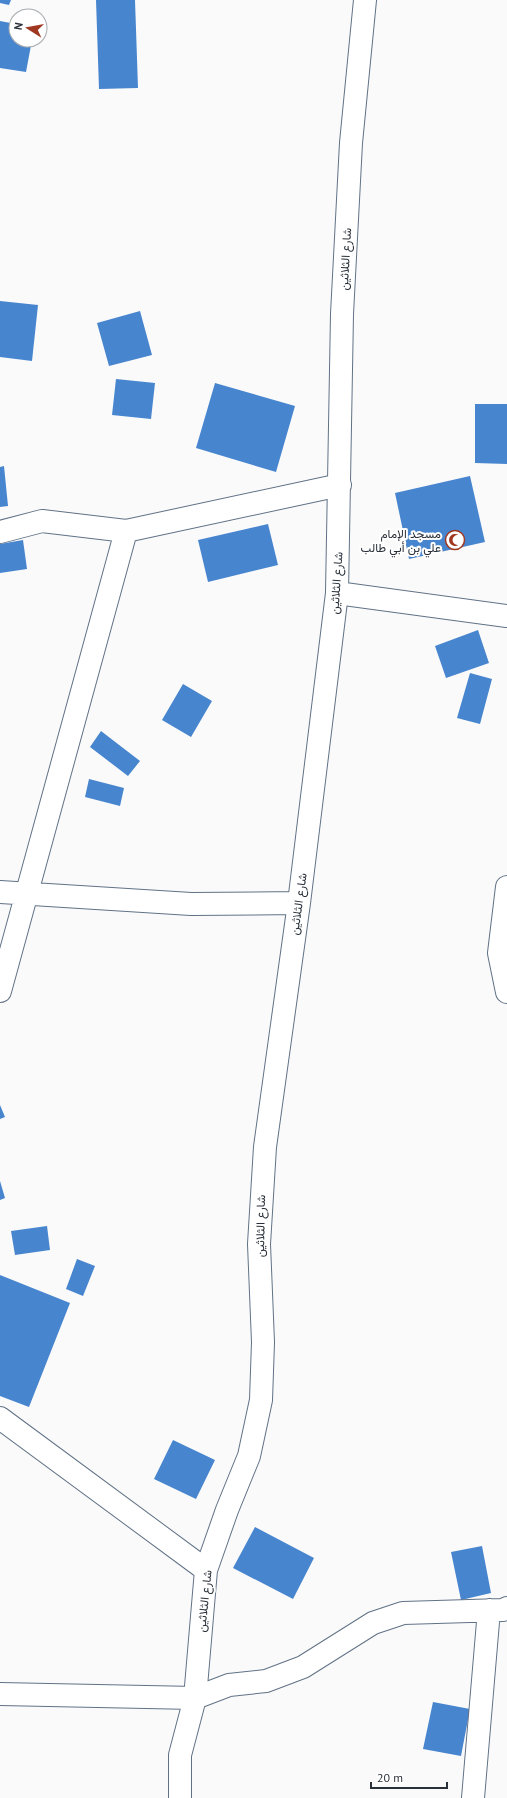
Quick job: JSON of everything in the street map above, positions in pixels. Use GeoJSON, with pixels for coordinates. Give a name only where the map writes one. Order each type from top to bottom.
{"type":"FeatureCollection","features":[{"type":"Feature","properties":{"kind":"street","name":"شارع الثلاثين"},"geometry":{"type":"LineString","coordinates":[[180,1798],[180,1755],[195,1698],[206,1570],[227,1510],[250,1456],[261,1400],[263,1342],[259,1244],[261,1188],[270,1098],[299,903],[337,593],[342,298],[351,143],[365,0]]}},
{"type":"Feature","properties":{"kind":"street"},"geometry":{"type":"LineString","coordinates":[[0,532],[42,521],[126,531],[340,485]]}},
{"type":"Feature","properties":{"kind":"street"},"geometry":{"type":"LineString","coordinates":[[0,990],[28,894],[126,531]]}},
{"type":"Feature","properties":{"kind":"street"},"geometry":{"type":"LineString","coordinates":[[337,593],[507,616]]}},
{"type":"Feature","properties":{"kind":"street"},"geometry":{"type":"LineString","coordinates":[[507,887],[499,953],[507,992]]}},
{"type":"Feature","properties":{"kind":"street"},"geometry":{"type":"LineString","coordinates":[[0,892],[191,904],[299,903]]}},
{"type":"Feature","properties":{"kind":"street"},"geometry":{"type":"LineString","coordinates":[[0,1418],[206,1570]]}},
{"type":"Feature","properties":{"kind":"street"},"geometry":{"type":"LineString","coordinates":[[0,1694],[195,1698],[229,1685],[266,1681],[303,1667],[373,1622],[403,1612],[498,1609],[473,1798]]}},
{"type":"Feature","properties":{"kind":"building"},"geometry":{"type":"Polygon","coordinates":[[[0,0],[11,0],[9,5],[0,3],[0,0]]]}},
{"type":"Feature","properties":{"kind":"building"},"geometry":{"type":"Polygon","coordinates":[[[96,0],[135,0],[138,88],[99,89],[96,0]]]}},
{"type":"Feature","properties":{"kind":"building"},"geometry":{"type":"Polygon","coordinates":[[[0,21],[8,22],[8,48],[30,48],[26,72],[0,68],[0,21]]]}},
{"type":"Feature","properties":{"kind":"building"},"geometry":{"type":"Polygon","coordinates":[[[0,301],[38,305],[32,361],[0,357],[0,301]]]}},
{"type":"Feature","properties":{"kind":"building"},"geometry":{"type":"Polygon","coordinates":[[[140,311],[152,355],[109,366],[97,323],[140,311]]]}},
{"type":"Feature","properties":{"kind":"building"},"geometry":{"type":"Polygon","coordinates":[[[116,379],[155,383],[151,419],[112,415],[116,379]]]}},
{"type":"Feature","properties":{"kind":"building"},"geometry":{"type":"Polygon","coordinates":[[[215,383],[295,406],[276,472],[196,448],[215,383]]]}},
{"type":"Feature","properties":{"kind":"building"},"geometry":{"type":"Polygon","coordinates":[[[475,404],[507,404],[507,464],[475,463],[475,404]]]}},
{"type":"Feature","properties":{"kind":"building"},"geometry":{"type":"Polygon","coordinates":[[[4,466],[8,506],[0,507],[0,467],[4,466]]]}},
{"type":"Feature","properties":{"kind":"building"},"geometry":{"type":"Polygon","coordinates":[[[470,476],[485,542],[409,559],[395,493],[470,476]]]}},
{"type":"Feature","properties":{"kind":"building"},"geometry":{"type":"Polygon","coordinates":[[[268,524],[278,565],[208,582],[198,540],[268,524]]]}},
{"type":"Feature","properties":{"kind":"building"},"geometry":{"type":"Polygon","coordinates":[[[23,540],[27,569],[0,573],[0,544],[23,540]]]}},
{"type":"Feature","properties":{"kind":"building"},"geometry":{"type":"Polygon","coordinates":[[[478,630],[489,663],[446,678],[435,646],[478,630]]]}},
{"type":"Feature","properties":{"kind":"building"},"geometry":{"type":"Polygon","coordinates":[[[470,673],[492,679],[480,724],[457,718],[470,673]]]}},
{"type":"Feature","properties":{"kind":"building"},"geometry":{"type":"Polygon","coordinates":[[[183,684],[212,701],[191,737],[162,720],[183,684]]]}},
{"type":"Feature","properties":{"kind":"building"},"geometry":{"type":"Polygon","coordinates":[[[101,731],[140,761],[128,776],[90,747],[101,731]]]}},
{"type":"Feature","properties":{"kind":"building"},"geometry":{"type":"Polygon","coordinates":[[[89,779],[124,788],[120,806],[85,797],[89,779]]]}},
{"type":"Feature","properties":{"kind":"building"},"geometry":{"type":"Polygon","coordinates":[[[0,1105],[5,1117],[0,1119],[0,1105]]]}},
{"type":"Feature","properties":{"kind":"building"},"geometry":{"type":"Polygon","coordinates":[[[0,1181],[5,1198],[0,1200],[0,1181]]]}},
{"type":"Feature","properties":{"kind":"building"},"geometry":{"type":"Polygon","coordinates":[[[47,1226],[50,1250],[15,1255],[11,1231],[47,1226]]]}},
{"type":"Feature","properties":{"kind":"building"},"geometry":{"type":"Polygon","coordinates":[[[77,1259],[95,1266],[83,1296],[66,1289],[77,1259]]]}},
{"type":"Feature","properties":{"kind":"building"},"geometry":{"type":"Polygon","coordinates":[[[0,1275],[70,1303],[29,1407],[0,1396],[0,1275]]]}},
{"type":"Feature","properties":{"kind":"building"},"geometry":{"type":"Polygon","coordinates":[[[173,1440],[215,1460],[196,1499],[154,1479],[173,1440]]]}},
{"type":"Feature","properties":{"kind":"building"},"geometry":{"type":"Polygon","coordinates":[[[255,1527],[314,1558],[293,1599],[233,1568],[255,1527]]]}},
{"type":"Feature","properties":{"kind":"building"},"geometry":{"type":"Polygon","coordinates":[[[482,1546],[491,1593],[461,1600],[451,1552],[482,1546]]]}},
{"type":"Feature","properties":{"kind":"building"},"geometry":{"type":"Polygon","coordinates":[[[433,1702],[470,1709],[461,1756],[423,1749],[433,1702]]]}},
{"type":"Feature","properties":{"kind":"place","name":"مسجد الإمام علي بن أبي طالب"},"geometry":{"type":"Point","coordinates":[455,540]}}]}
